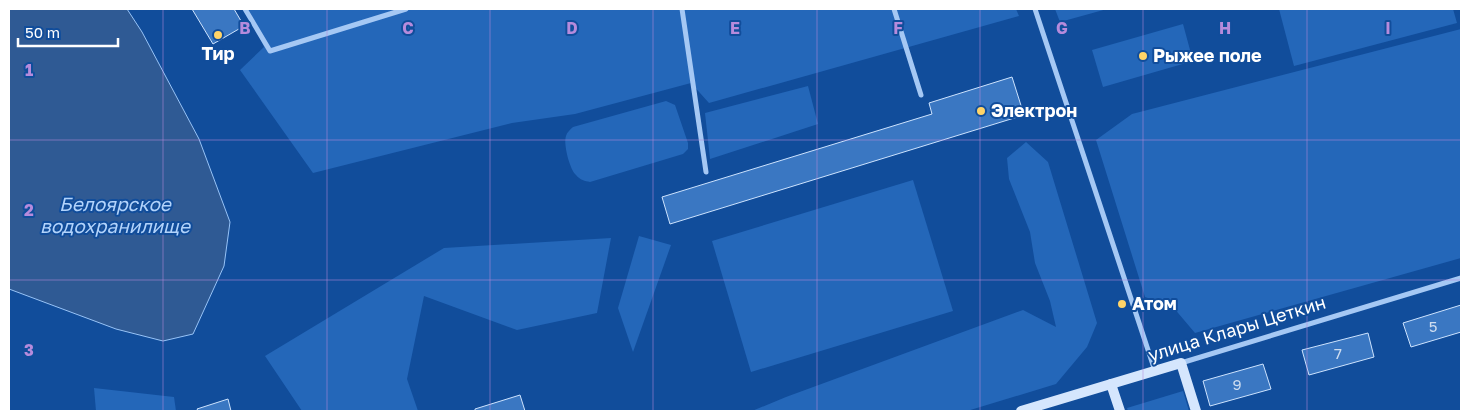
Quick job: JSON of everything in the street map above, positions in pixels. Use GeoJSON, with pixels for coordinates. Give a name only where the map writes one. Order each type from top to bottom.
{"type":"FeatureCollection","features":[{"type":"Feature","properties":{"kind":"street"},"geometry":{"type":"LineString","coordinates":[[245,9],[270,51],[406,9]]}},
{"type":"Feature","properties":{"kind":"street"},"geometry":{"type":"LineString","coordinates":[[682,9],[706,172]]}},
{"type":"Feature","properties":{"kind":"street"},"geometry":{"type":"LineString","coordinates":[[894,9],[921,94]]}},
{"type":"Feature","properties":{"kind":"street"},"geometry":{"type":"LineString","coordinates":[[1035,9],[1155,371]]}},
{"type":"Feature","properties":{"kind":"street","name":"улица Клары Цеткин"},"geometry":{"type":"LineString","coordinates":[[1022,411],[1461,278]]}},
{"type":"Feature","properties":{"kind":"street"},"geometry":{"type":"LineString","coordinates":[[1181,363],[1196,411]]}},
{"type":"Feature","properties":{"kind":"street"},"geometry":{"type":"LineString","coordinates":[[1111,384],[1120,411]]}},
{"type":"Feature","properties":{"kind":"shaded area"},"geometry":{"type":"Polygon","coordinates":[[[247,9],[1016,9],[1019,16],[709,103],[691,83],[575,114],[512,123],[313,173],[240,70],[264,47],[247,9]]]}},
{"type":"Feature","properties":{"kind":"shaded area"},"geometry":{"type":"Polygon","coordinates":[[[1055,9],[1107,9],[1060,22],[1055,9]]]}},
{"type":"Feature","properties":{"kind":"shaded area"},"geometry":{"type":"Polygon","coordinates":[[[1279,9],[1453,9],[1457,23],[1294,66],[1279,9]]]}},
{"type":"Feature","properties":{"kind":"shaded area","name":"Рыжее поле"},"geometry":{"type":"Polygon","coordinates":[[[1183,24],[1193,61],[1103,87],[1092,50],[1183,24]]]}},
{"type":"Feature","properties":{"kind":"shaded area"},"geometry":{"type":"Polygon","coordinates":[[[1461,29],[1461,258],[1195,333],[1173,307],[1145,297],[1096,140],[1132,114],[1461,29]]]}},
{"type":"Feature","properties":{"kind":"shaded area"},"geometry":{"type":"Polygon","coordinates":[[[808,86],[818,124],[710,159],[705,113],[808,86]]]}},
{"type":"Feature","properties":{"kind":"shaded area"},"geometry":{"type":"Polygon","coordinates":[[[666,101],[675,105],[688,143],[688,149],[683,154],[590,182],[578,177],[571,168],[565,145],[567,133],[573,127],[666,101]]]}},
{"type":"Feature","properties":{"kind":"shaded area"},"geometry":{"type":"Polygon","coordinates":[[[1026,142],[1048,162],[1097,323],[1087,347],[1056,384],[967,411],[752,411],[1023,310],[1056,327],[1050,301],[1035,263],[1030,232],[1009,179],[1007,158],[1026,142]]]}},
{"type":"Feature","properties":{"kind":"shaded area"},"geometry":{"type":"Polygon","coordinates":[[[913,180],[953,311],[751,372],[712,241],[913,180]]]}},
{"type":"Feature","properties":{"kind":"shaded area"},"geometry":{"type":"Polygon","coordinates":[[[639,236],[671,245],[633,352],[618,308],[639,236]]]}},
{"type":"Feature","properties":{"kind":"shaded area"},"geometry":{"type":"Polygon","coordinates":[[[611,238],[597,313],[517,330],[424,296],[407,379],[418,411],[302,411],[265,356],[444,248],[611,238]]]}},
{"type":"Feature","properties":{"kind":"shaded area"},"geometry":{"type":"Polygon","coordinates":[[[94,388],[174,397],[176,411],[96,411],[94,388]]]}},
{"type":"Feature","properties":{"kind":"shaded area"},"geometry":{"type":"Polygon","coordinates":[[[1183,391],[1189,411],[1128,411],[1127,408],[1183,391]]]}},
{"type":"Feature","properties":{"kind":"water","name":"Белоярское водохранилище"},"geometry":{"type":"Polygon","coordinates":[[[9,9],[127,9],[142,32],[199,139],[230,222],[224,266],[193,334],[163,341],[116,329],[9,289],[9,9]]]}},
{"type":"Feature","properties":{"kind":"building","name":"Тир"},"geometry":{"type":"Polygon","coordinates":[[[192,9],[234,9],[244,26],[213,44],[192,9]]]}},
{"type":"Feature","properties":{"kind":"building"},"geometry":{"type":"Polygon","coordinates":[[[1012,77],[1024,115],[670,224],[662,197],[932,114],[929,103],[1012,77]]]}},
{"type":"Feature","properties":{"kind":"building"},"geometry":{"type":"Polygon","coordinates":[[[1461,305],[1461,332],[1411,347],[1403,323],[1461,305]]]}},
{"type":"Feature","properties":{"kind":"building"},"geometry":{"type":"Polygon","coordinates":[[[1368,333],[1374,357],[1309,375],[1302,350],[1368,333]]]}},
{"type":"Feature","properties":{"kind":"building"},"geometry":{"type":"Polygon","coordinates":[[[1263,364],[1271,389],[1210,406],[1203,381],[1263,364]]]}},
{"type":"Feature","properties":{"kind":"building"},"geometry":{"type":"Polygon","coordinates":[[[520,395],[525,411],[475,411],[475,409],[520,395]]]}},
{"type":"Feature","properties":{"kind":"building"},"geometry":{"type":"Polygon","coordinates":[[[228,399],[231,411],[198,411],[197,409],[228,399]]]}},
{"type":"Feature","properties":{"kind":"place","name":"Тир"},"geometry":{"type":"Point","coordinates":[218,35]}},
{"type":"Feature","properties":{"kind":"place","name":"Рыжее поле"},"geometry":{"type":"Point","coordinates":[1143,56]}},
{"type":"Feature","properties":{"kind":"place","name":"Электрон"},"geometry":{"type":"Point","coordinates":[981,111]}},
{"type":"Feature","properties":{"kind":"place","name":"Атом"},"geometry":{"type":"Point","coordinates":[1122,304]}}]}
